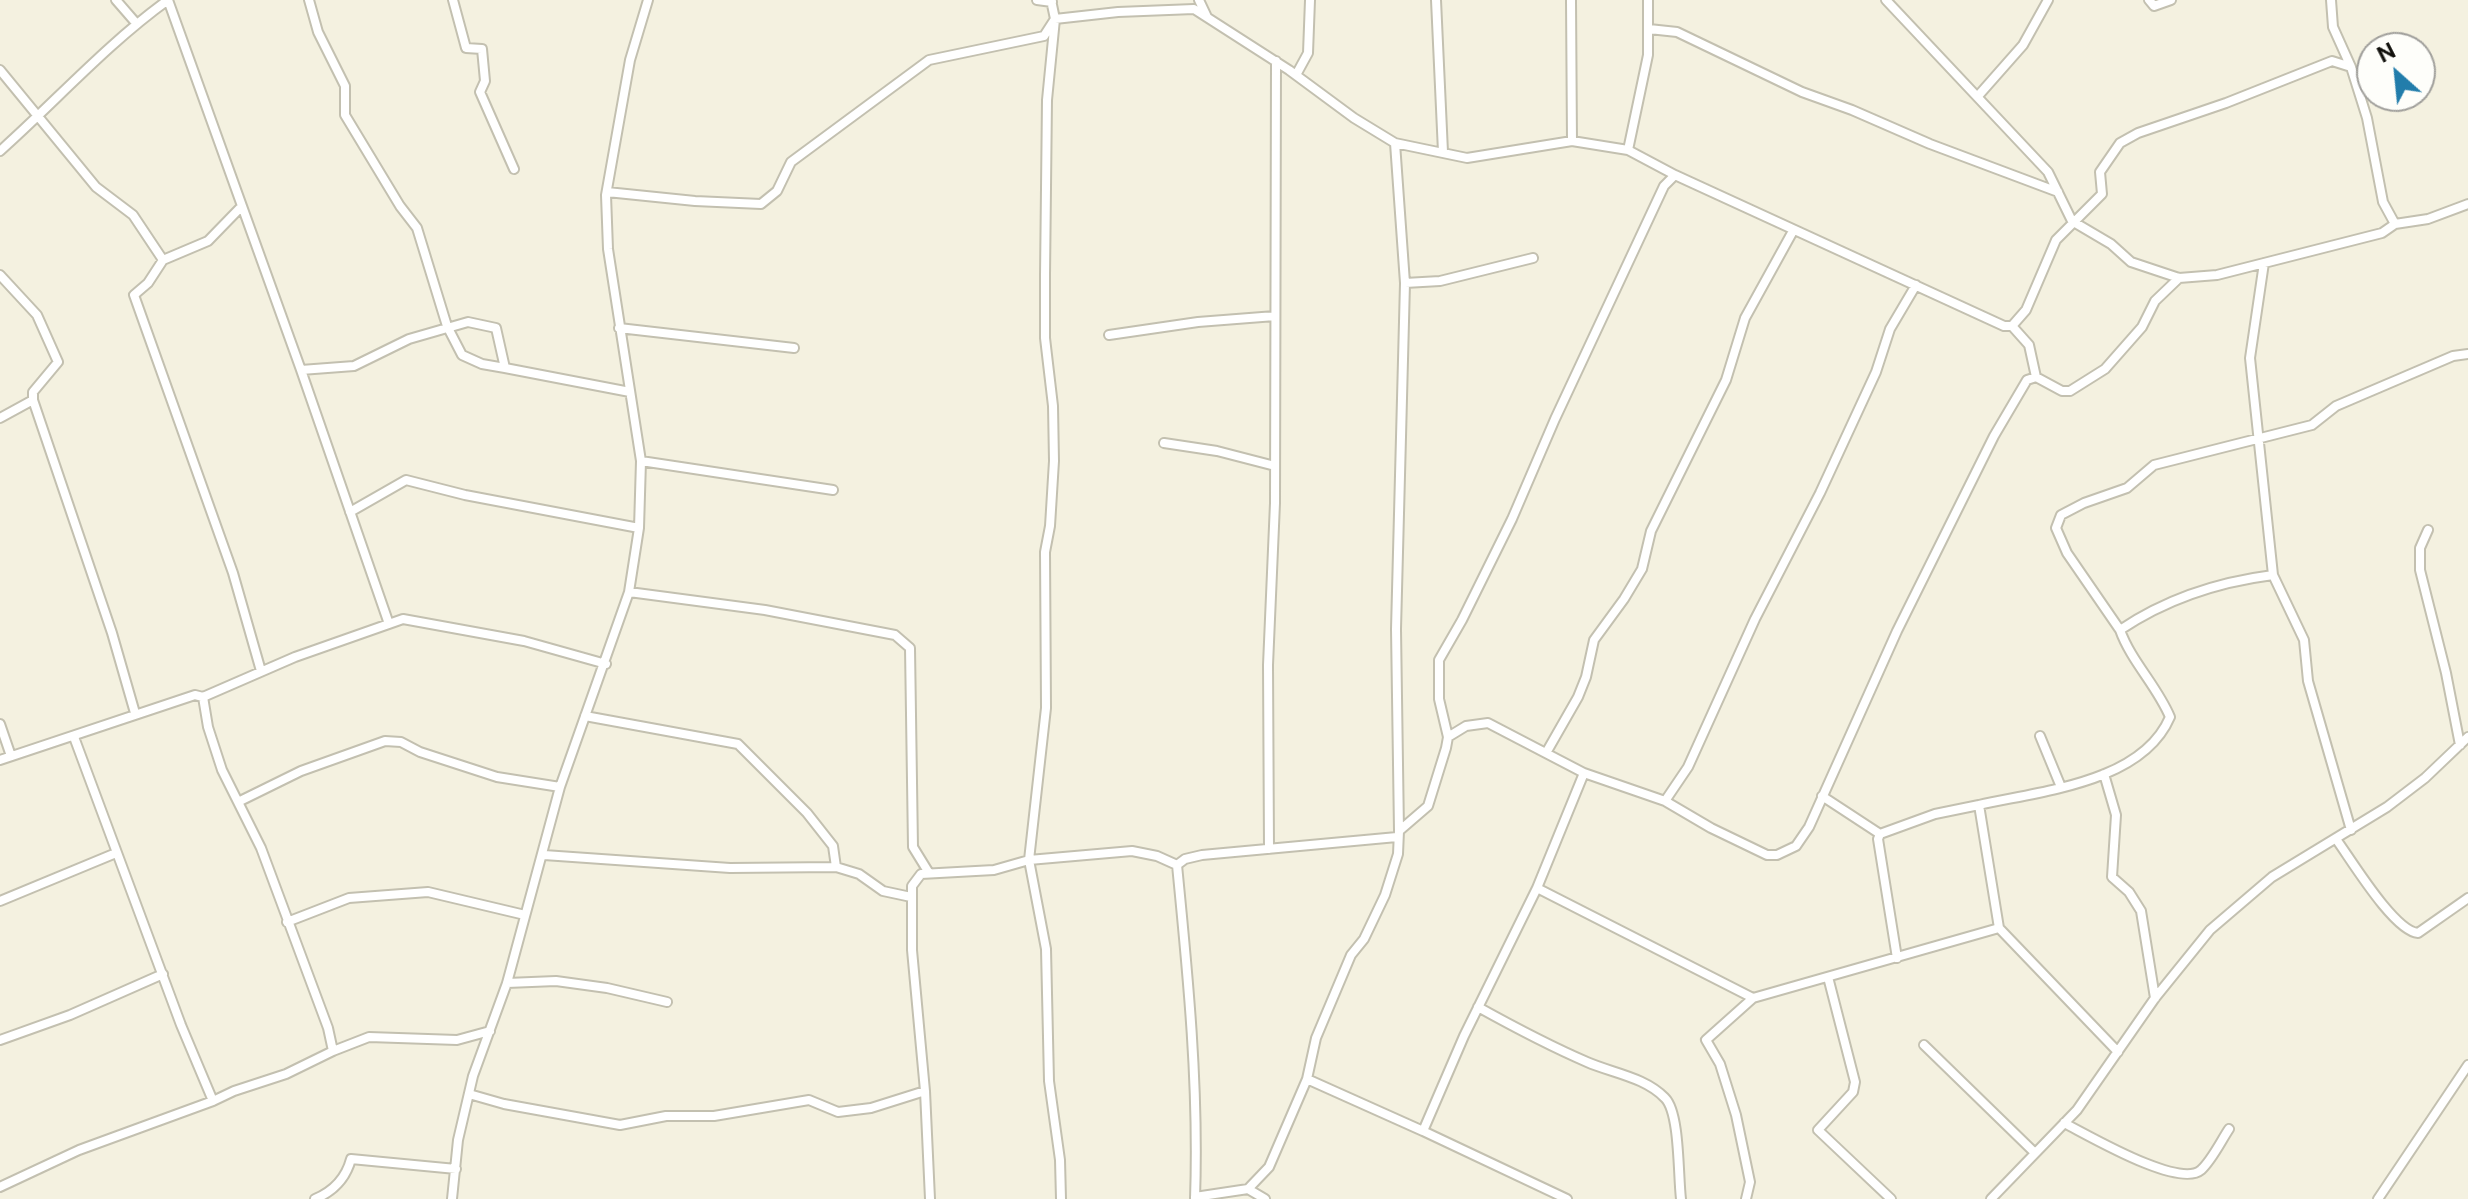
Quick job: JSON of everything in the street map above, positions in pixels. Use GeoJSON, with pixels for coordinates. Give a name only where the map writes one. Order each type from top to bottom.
{"type":"FeatureCollection","features":[{"type":"Feature","properties":{"kind":"street"},"geometry":{"type":"LineString","coordinates":[[116,0],[136,23]]}},
{"type":"Feature","properties":{"kind":"street"},"geometry":{"type":"LineString","coordinates":[[0,151],[136,23],[168,0],[389,624]]}},
{"type":"Feature","properties":{"kind":"street"},"geometry":{"type":"LineString","coordinates":[[309,0],[318,32],[345,86],[345,115],[392,195],[417,228],[447,326],[462,355],[482,364],[630,392]]}},
{"type":"Feature","properties":{"kind":"street"},"geometry":{"type":"LineString","coordinates":[[453,0],[466,48],[482,49],[485,81],[480,92],[514,169]]}},
{"type":"Feature","properties":{"kind":"street"},"geometry":{"type":"LineString","coordinates":[[452,1199],[458,1140],[473,1076],[507,983],[560,787],[629,592],[639,528],[641,461],[608,249],[607,192],[630,60],[648,0]]}},
{"type":"Feature","properties":{"kind":"street"},"geometry":{"type":"LineString","coordinates":[[1037,0],[1052,1],[1055,19],[1047,100],[1045,275],[1045,338],[1053,406],[1054,461],[1050,526],[1045,552],[1046,708],[1029,860],[1046,949],[1049,1081],[1060,1160],[1061,1199]]}},
{"type":"Feature","properties":{"kind":"street"},"geometry":{"type":"LineString","coordinates":[[1199,0],[1208,20]]}},
{"type":"Feature","properties":{"kind":"street"},"geometry":{"type":"LineString","coordinates":[[1296,75],[1308,53],[1310,0]]}},
{"type":"Feature","properties":{"kind":"street"},"geometry":{"type":"LineString","coordinates":[[1436,0],[1443,152]]}},
{"type":"Feature","properties":{"kind":"street"},"geometry":{"type":"LineString","coordinates":[[1571,0],[1572,141]]}},
{"type":"Feature","properties":{"kind":"street"},"geometry":{"type":"LineString","coordinates":[[1628,150],[1648,55],[1648,0]]}},
{"type":"Feature","properties":{"kind":"street"},"geometry":{"type":"LineString","coordinates":[[1886,0],[2048,172],[2072,221],[2111,244],[2131,262],[2179,278],[2217,275],[2382,233],[2395,224],[2428,219],[2468,204]]}},
{"type":"Feature","properties":{"kind":"street"},"geometry":{"type":"LineString","coordinates":[[1978,96],[2023,45],[2048,0]]}},
{"type":"Feature","properties":{"kind":"street"},"geometry":{"type":"LineString","coordinates":[[2149,0],[2154,6],[2171,0]]}},
{"type":"Feature","properties":{"kind":"street"},"geometry":{"type":"LineString","coordinates":[[2331,0],[2333,27],[2351,67],[2367,118],[2383,202],[2395,224]]}},
{"type":"Feature","properties":{"kind":"street"},"geometry":{"type":"LineString","coordinates":[[1055,19],[1118,12],[1194,9],[1395,143],[1467,158],[1572,141],[1628,150],[1793,231],[2004,326],[2012,326],[2029,345],[2036,377]]}},
{"type":"Feature","properties":{"kind":"street"},"geometry":{"type":"LineString","coordinates":[[607,192],[761,204],[777,191],[791,162],[929,60],[1044,36],[1055,19]]}},
{"type":"Feature","properties":{"kind":"street"},"geometry":{"type":"LineString","coordinates":[[1649,29],[1677,32],[1802,92],[2058,192]]}},
{"type":"Feature","properties":{"kind":"street"},"geometry":{"type":"LineString","coordinates":[[1269,849],[1268,665],[1275,466],[1276,61]]}},
{"type":"Feature","properties":{"kind":"street"},"geometry":{"type":"LineString","coordinates":[[2012,326],[2026,310],[2056,240],[2102,194],[2100,172],[2120,143],[2138,133],[2226,103],[2332,61],[2351,67]]}},
{"type":"Feature","properties":{"kind":"street"},"geometry":{"type":"LineString","coordinates":[[0,70],[96,187],[133,215],[163,260]]}},
{"type":"Feature","properties":{"kind":"street"},"geometry":{"type":"LineString","coordinates":[[1177,865],[1197,1121],[1195,1198],[1248,1189],[1269,1167],[1307,1079],[1316,1038],[1351,955],[1364,939],[1385,895],[1398,854],[1396,629],[1405,283],[1395,143]]}},
{"type":"Feature","properties":{"kind":"street"},"geometry":{"type":"LineString","coordinates":[[1177,865],[1185,859],[1202,855],[1398,834],[1428,806],[1448,737],[1439,699],[1439,660],[1512,519],[1654,205],[1664,186],[1675,175]]}},
{"type":"Feature","properties":{"kind":"street"},"geometry":{"type":"LineString","coordinates":[[242,206],[208,241],[163,260],[148,283],[134,295],[233,573],[261,671]]}},
{"type":"Feature","properties":{"kind":"street"},"geometry":{"type":"LineString","coordinates":[[1546,753],[1578,697],[1594,640],[1642,569],[1651,531],[1726,380],[1745,318],[1793,231]]}},
{"type":"Feature","properties":{"kind":"street"},"geometry":{"type":"LineString","coordinates":[[1405,283],[1440,281],[1533,258]]}},
{"type":"Feature","properties":{"kind":"street"},"geometry":{"type":"LineString","coordinates":[[2264,263],[2250,358],[2273,575],[2304,640],[2308,681],[2351,830]]}},
{"type":"Feature","properties":{"kind":"street"},"geometry":{"type":"LineString","coordinates":[[0,275],[37,315],[58,362],[33,392],[33,400],[112,633],[135,713]]}},
{"type":"Feature","properties":{"kind":"street"},"geometry":{"type":"LineString","coordinates":[[1448,737],[1466,726],[1488,723],[1584,773],[1665,801],[1767,855],[1777,855],[1796,846],[1897,631],[1987,450],[2027,380],[2036,377],[2062,391],[2070,391],[2105,369],[2142,327],[2155,301],[2179,278]]}},
{"type":"Feature","properties":{"kind":"street"},"geometry":{"type":"LineString","coordinates":[[1665,801],[1688,767],[1755,619],[1820,493],[1870,386],[1890,329],[1916,285]]}},
{"type":"Feature","properties":{"kind":"street"},"geometry":{"type":"LineString","coordinates":[[1109,335],[1198,322],[1275,316]]}},
{"type":"Feature","properties":{"kind":"street"},"geometry":{"type":"LineString","coordinates":[[301,370],[354,366],[409,339],[468,322],[496,328],[505,368]]}},
{"type":"Feature","properties":{"kind":"street"},"geometry":{"type":"LineString","coordinates":[[619,328],[794,348]]}},
{"type":"Feature","properties":{"kind":"street"},"geometry":{"type":"LineString","coordinates":[[1880,834],[1935,814],[2061,787],[2129,764],[2170,717],[2147,674],[2125,644],[2120,630],[2067,553],[2056,528],[2061,515],[2127,488],[2154,465],[2312,425],[2336,406],[2453,356],[2468,354]]}},
{"type":"Feature","properties":{"kind":"street"},"geometry":{"type":"LineString","coordinates":[[0,418],[33,400]]}},
{"type":"Feature","properties":{"kind":"street"},"geometry":{"type":"LineString","coordinates":[[1164,443],[1217,451],[1275,466]]}},
{"type":"Feature","properties":{"kind":"street"},"geometry":{"type":"LineString","coordinates":[[641,461],[833,490]]}},
{"type":"Feature","properties":{"kind":"street"},"geometry":{"type":"LineString","coordinates":[[350,512],[406,480],[465,495],[639,528]]}},
{"type":"Feature","properties":{"kind":"street"},"geometry":{"type":"LineString","coordinates":[[2428,530],[2420,548],[2420,570],[2460,745]]}},
{"type":"Feature","properties":{"kind":"street"},"geometry":{"type":"LineString","coordinates":[[2120,630],[2161,605],[2233,580],[2273,575]]}},
{"type":"Feature","properties":{"kind":"street"},"geometry":{"type":"LineString","coordinates":[[629,592],[765,610],[895,635],[910,648],[913,847],[929,873]]}},
{"type":"Feature","properties":{"kind":"street"},"geometry":{"type":"LineString","coordinates":[[0,760],[74,737],[135,713],[195,695],[203,697],[295,657],[403,619],[524,641],[606,664]]}},
{"type":"Feature","properties":{"kind":"street"},"geometry":{"type":"LineString","coordinates":[[203,697],[208,727],[222,770],[261,848],[328,1028],[333,1051]]}},
{"type":"Feature","properties":{"kind":"street"},"geometry":{"type":"LineString","coordinates":[[585,716],[738,744],[807,813],[833,846],[836,867]]}},
{"type":"Feature","properties":{"kind":"street"},"geometry":{"type":"LineString","coordinates":[[0,724],[11,756]]}},
{"type":"Feature","properties":{"kind":"street"},"geometry":{"type":"LineString","coordinates":[[2040,736],[2061,787]]}},
{"type":"Feature","properties":{"kind":"street"},"geometry":{"type":"LineString","coordinates":[[74,737],[213,1101]]}},
{"type":"Feature","properties":{"kind":"street"},"geometry":{"type":"LineString","coordinates":[[1991,1199],[2097,1084],[2155,998],[2210,930],[2272,877],[2351,830],[2425,778],[2468,737]]}},
{"type":"Feature","properties":{"kind":"street"},"geometry":{"type":"LineString","coordinates":[[238,802],[301,771],[385,741],[401,742],[420,752],[497,777],[560,787]]}},
{"type":"Feature","properties":{"kind":"street"},"geometry":{"type":"LineString","coordinates":[[1423,1131],[1478,1007],[1537,888],[1584,773]]}},
{"type":"Feature","properties":{"kind":"street"},"geometry":{"type":"LineString","coordinates":[[2104,774],[2116,815],[2112,877],[2129,892],[2141,911],[2155,998]]}},
{"type":"Feature","properties":{"kind":"street"},"geometry":{"type":"LineString","coordinates":[[1822,796],[1880,834]]}},
{"type":"Feature","properties":{"kind":"street"},"geometry":{"type":"LineString","coordinates":[[1979,805],[1999,928],[2118,1052]]}},
{"type":"Feature","properties":{"kind":"street"},"geometry":{"type":"LineString","coordinates":[[1880,834],[1878,839],[1897,958]]}},
{"type":"Feature","properties":{"kind":"street"},"geometry":{"type":"LineString","coordinates":[[2336,839],[2396,921],[2412,933],[2418,933],[2468,898]]}},
{"type":"Feature","properties":{"kind":"street"},"geometry":{"type":"LineString","coordinates":[[930,1199],[925,1091],[912,950],[911,897],[916,878],[929,873],[994,870],[1029,860],[1132,851],[1157,856],[1177,865]]}},
{"type":"Feature","properties":{"kind":"street"},"geometry":{"type":"LineString","coordinates":[[0,901],[116,853]]}},
{"type":"Feature","properties":{"kind":"street"},"geometry":{"type":"LineString","coordinates":[[544,855],[730,868],[836,867],[859,874],[883,891],[911,897]]}},
{"type":"Feature","properties":{"kind":"street"},"geometry":{"type":"LineString","coordinates":[[1537,888],[1753,998]]}},
{"type":"Feature","properties":{"kind":"street"},"geometry":{"type":"LineString","coordinates":[[287,922],[349,898],[428,892],[525,915]]}},
{"type":"Feature","properties":{"kind":"street"},"geometry":{"type":"LineString","coordinates":[[1746,1199],[1750,1182],[1736,1115],[1720,1064],[1706,1040],[1753,998],[1999,928]]}},
{"type":"Feature","properties":{"kind":"street"},"geometry":{"type":"LineString","coordinates":[[0,1040],[70,1015],[163,974]]}},
{"type":"Feature","properties":{"kind":"street"},"geometry":{"type":"LineString","coordinates":[[1828,977],[1855,1082],[1853,1092],[1818,1130],[1891,1199]]}},
{"type":"Feature","properties":{"kind":"street"},"geometry":{"type":"LineString","coordinates":[[507,983],[556,981],[607,988],[667,1002]]}},
{"type":"Feature","properties":{"kind":"street"},"geometry":{"type":"LineString","coordinates":[[1478,1007],[1590,1063],[1634,1078],[1666,1099],[1677,1130],[1681,1199]]}},
{"type":"Feature","properties":{"kind":"street"},"geometry":{"type":"LineString","coordinates":[[0,1187],[79,1150],[286,1074],[369,1037],[457,1040],[490,1031]]}},
{"type":"Feature","properties":{"kind":"street"},"geometry":{"type":"LineString","coordinates":[[1924,1045],[2035,1153]]}},
{"type":"Feature","properties":{"kind":"street"},"geometry":{"type":"LineString","coordinates":[[2378,1199],[2468,1065]]}},
{"type":"Feature","properties":{"kind":"street"},"geometry":{"type":"LineString","coordinates":[[1307,1079],[1567,1199]]}},
{"type":"Feature","properties":{"kind":"street"},"geometry":{"type":"LineString","coordinates":[[469,1094],[504,1104],[620,1125],[666,1116],[714,1116],[809,1100],[838,1112],[871,1108],[925,1091]]}},
{"type":"Feature","properties":{"kind":"street"},"geometry":{"type":"LineString","coordinates":[[2064,1123],[2154,1167],[2191,1174],[2200,1171],[2229,1129]]}},
{"type":"Feature","properties":{"kind":"street"},"geometry":{"type":"LineString","coordinates":[[315,1199],[325,1195],[347,1176],[351,1159],[456,1169]]}},
{"type":"Feature","properties":{"kind":"street"},"geometry":{"type":"LineString","coordinates":[[1248,1189],[1265,1199]]}}]}
